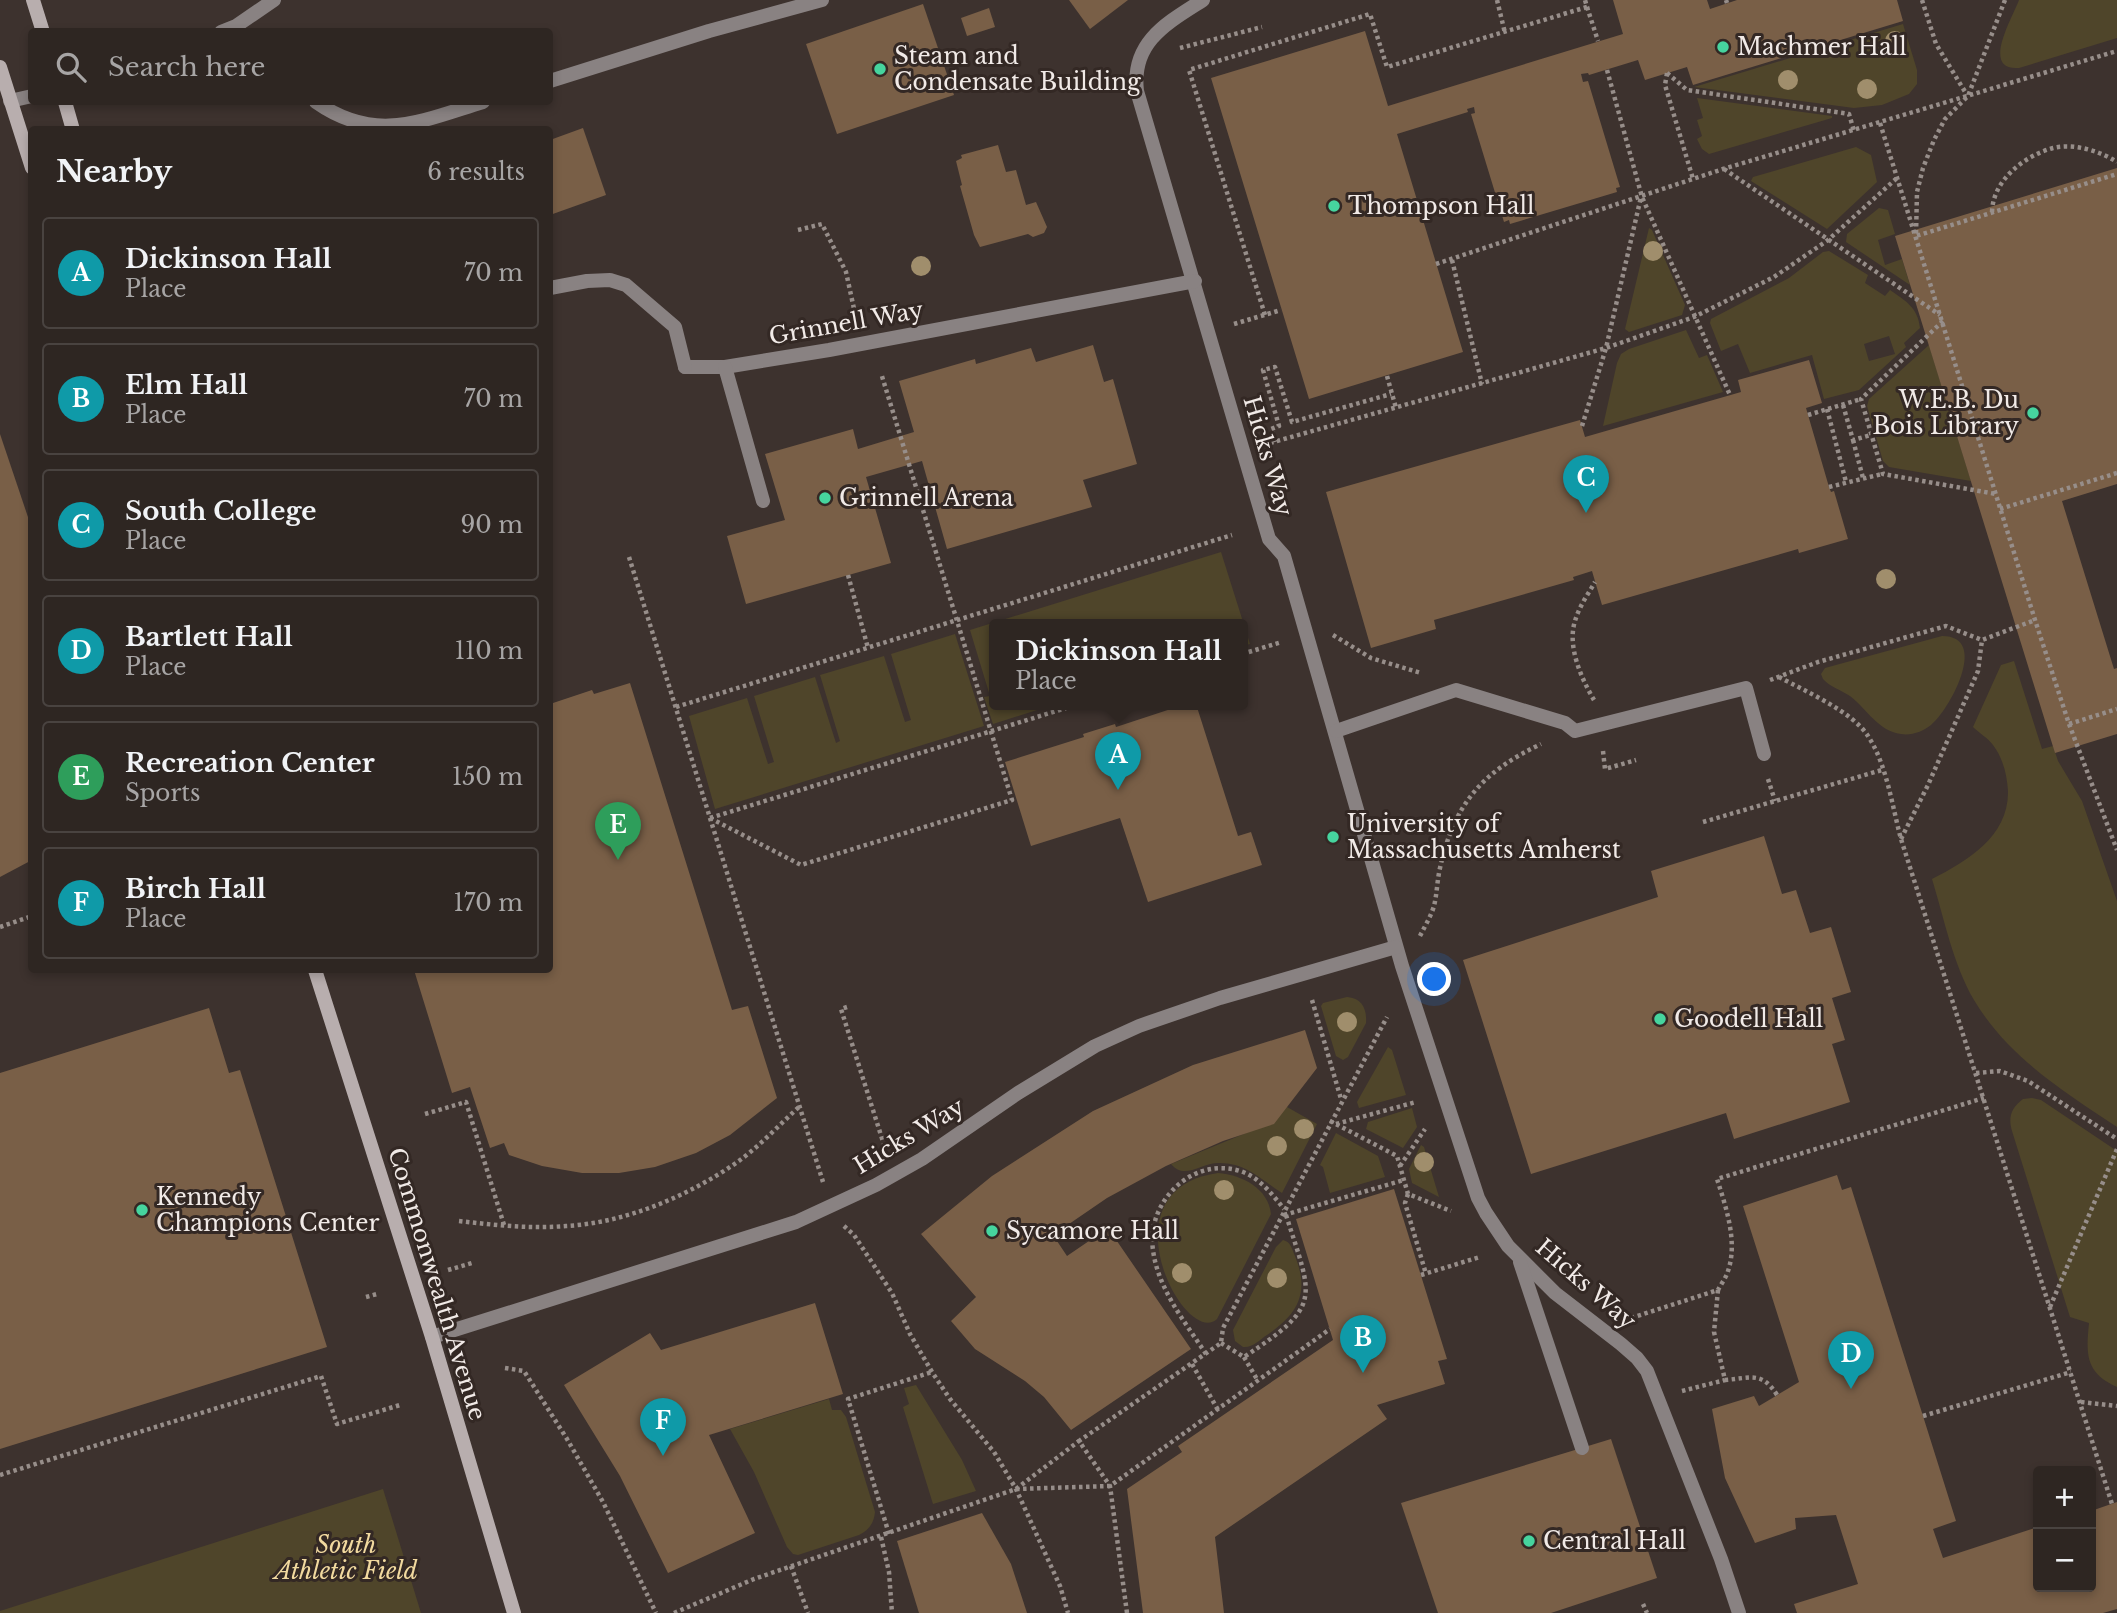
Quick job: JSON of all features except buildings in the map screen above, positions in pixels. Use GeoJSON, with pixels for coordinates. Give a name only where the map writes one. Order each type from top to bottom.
{"type":"FeatureCollection","features":[{"type":"Feature","properties":{"kind":"main road"},"geometry":{"type":"LineString","coordinates":[[33,0],[42,28]]}},
{"type":"Feature","properties":{"kind":"main road"},"geometry":{"type":"LineString","coordinates":[[0,67],[28,156]]}},
{"type":"Feature","properties":{"kind":"main road"},"geometry":{"type":"LineString","coordinates":[[66,105],[72,126]]}},
{"type":"Feature","properties":{"kind":"main road","name":"Commonwealth Avenue"},"geometry":{"type":"LineString","coordinates":[[316,973],[432,1337],[514,1613]]}},
{"type":"Feature","properties":{"kind":"street"},"geometry":{"type":"LineString","coordinates":[[240,28],[274,0]]}},
{"type":"Feature","properties":{"kind":"street"},"geometry":{"type":"LineString","coordinates":[[553,80],[709,31],[822,0]]}},
{"type":"Feature","properties":{"kind":"street"},"geometry":{"type":"LineString","coordinates":[[1139,58],[1149,41],[1203,0]]}},
{"type":"Feature","properties":{"kind":"street","name":"Hicks Way"},"geometry":{"type":"LineString","coordinates":[[1139,58],[1135,76],[1137,91],[1269,539],[1284,556],[1396,947],[1478,1198],[1494,1228],[1519,1257],[1555,1293],[1637,1358],[1647,1371],[1721,1559],[1739,1613]]}},
{"type":"Feature","properties":{"kind":"street"},"geometry":{"type":"LineString","coordinates":[[10,101],[28,97]]}},
{"type":"Feature","properties":{"kind":"street"},"geometry":{"type":"LineString","coordinates":[[322,105],[349,119],[374,126]]}},
{"type":"Feature","properties":{"kind":"street"},"geometry":{"type":"LineString","coordinates":[[394,126],[409,125],[473,105]]}},
{"type":"Feature","properties":{"kind":"street","name":"Grinnell Way"},"geometry":{"type":"LineString","coordinates":[[553,287],[610,280],[626,285],[675,327],[685,366],[725,367],[1195,281]]}},
{"type":"Feature","properties":{"kind":"street"},"geometry":{"type":"LineString","coordinates":[[725,367],[763,501]]}},
{"type":"Feature","properties":{"kind":"street"},"geometry":{"type":"LineString","coordinates":[[1336,731],[1456,690],[1565,723],[1575,730],[1746,688],[1764,754]]}},
{"type":"Feature","properties":{"kind":"street","name":"Hicks Way"},"geometry":{"type":"LineString","coordinates":[[432,1337],[796,1222],[876,1185],[922,1159],[1059,1066],[1106,1041],[1139,1026],[1220,998],[1396,947]]}},
{"type":"Feature","properties":{"kind":"street"},"geometry":{"type":"LineString","coordinates":[[1519,1257],[1582,1448]]}},
{"type":"Feature","properties":{"kind":"path"},"geometry":{"type":"LineString","coordinates":[[1497,0],[1505,33]]}},
{"type":"Feature","properties":{"kind":"path"},"geometry":{"type":"LineString","coordinates":[[1585,0],[1598,41]]}},
{"type":"Feature","properties":{"kind":"path"},"geometry":{"type":"LineString","coordinates":[[1922,0],[1936,44],[1968,96]]}},
{"type":"Feature","properties":{"kind":"path"},"geometry":{"type":"LineString","coordinates":[[1916,236],[1917,192],[1923,168],[1945,119],[1968,96],[2006,0]]}},
{"type":"Feature","properties":{"kind":"path"},"geometry":{"type":"LineString","coordinates":[[1265,315],[1189,70],[1370,14],[1387,67],[1587,7]]}},
{"type":"Feature","properties":{"kind":"path"},"geometry":{"type":"LineString","coordinates":[[1139,58],[1262,27]]}},
{"type":"Feature","properties":{"kind":"path"},"geometry":{"type":"LineString","coordinates":[[1436,264],[1723,169],[2117,51]]}},
{"type":"Feature","properties":{"kind":"path"},"geometry":{"type":"LineString","coordinates":[[1607,70],[1642,197],[1693,317],[1730,395]]}},
{"type":"Feature","properties":{"kind":"path"},"geometry":{"type":"LineString","coordinates":[[1693,179],[1665,85],[1667,73],[1687,90],[1849,114],[1854,131]]}},
{"type":"Feature","properties":{"kind":"path"},"geometry":{"type":"LineString","coordinates":[[1880,123],[2035,621],[2069,724],[2117,850]]}},
{"type":"Feature","properties":{"kind":"path"},"geometry":{"type":"LineString","coordinates":[[1992,212],[1993,198],[2007,175],[2029,159],[2055,148],[2083,148],[2117,162]]}},
{"type":"Feature","properties":{"kind":"path"},"geometry":{"type":"LineString","coordinates":[[1723,169],[1942,318]]}},
{"type":"Feature","properties":{"kind":"path"},"geometry":{"type":"LineString","coordinates":[[1916,236],[2117,174]]}},
{"type":"Feature","properties":{"kind":"path"},"geometry":{"type":"LineString","coordinates":[[1391,394],[1292,422],[1275,367],[1263,370],[1279,426],[1271,429],[1272,443],[1606,348],[1693,317],[1774,277],[1828,240],[1897,178]]}},
{"type":"Feature","properties":{"kind":"path"},"geometry":{"type":"LineString","coordinates":[[1582,426],[1606,348],[1642,197]]}},
{"type":"Feature","properties":{"kind":"path"},"geometry":{"type":"LineString","coordinates":[[798,230],[822,224],[846,272],[858,326]]}},
{"type":"Feature","properties":{"kind":"path"},"geometry":{"type":"LineString","coordinates":[[1452,260],[1482,384]]}},
{"type":"Feature","properties":{"kind":"path"},"geometry":{"type":"LineString","coordinates":[[1234,324],[1281,310]]}},
{"type":"Feature","properties":{"kind":"path"},"geometry":{"type":"LineString","coordinates":[[1808,415],[1861,398],[1942,318]]}},
{"type":"Feature","properties":{"kind":"path"},"geometry":{"type":"LineString","coordinates":[[710,818],[801,865],[1012,800],[881,373]]}},
{"type":"Feature","properties":{"kind":"path"},"geometry":{"type":"LineString","coordinates":[[1387,376],[1396,408]]}},
{"type":"Feature","properties":{"kind":"path"},"geometry":{"type":"LineString","coordinates":[[1861,398],[1883,474]]}},
{"type":"Feature","properties":{"kind":"path"},"geometry":{"type":"LineString","coordinates":[[1843,405],[1863,478]]}},
{"type":"Feature","properties":{"kind":"path"},"geometry":{"type":"LineString","coordinates":[[1827,410],[1846,482]]}},
{"type":"Feature","properties":{"kind":"path"},"geometry":{"type":"LineString","coordinates":[[1853,440],[1871,435]]}},
{"type":"Feature","properties":{"kind":"path"},"geometry":{"type":"LineString","coordinates":[[2000,509],[2117,472]]}},
{"type":"Feature","properties":{"kind":"path"},"geometry":{"type":"LineString","coordinates":[[1829,487],[1883,474],[1996,494]]}},
{"type":"Feature","properties":{"kind":"path"},"geometry":{"type":"LineString","coordinates":[[677,707],[1232,535]]}},
{"type":"Feature","properties":{"kind":"path"},"geometry":{"type":"LineString","coordinates":[[629,557],[825,1186]]}},
{"type":"Feature","properties":{"kind":"path"},"geometry":{"type":"LineString","coordinates":[[848,575],[868,648]]}},
{"type":"Feature","properties":{"kind":"path"},"geometry":{"type":"LineString","coordinates":[[1595,582],[1574,623],[1573,639],[1586,686],[1596,703]]}},
{"type":"Feature","properties":{"kind":"path"},"geometry":{"type":"LineString","coordinates":[[1746,688],[1818,662],[1946,626],[1982,640],[2035,621]]}},
{"type":"Feature","properties":{"kind":"path"},"geometry":{"type":"LineString","coordinates":[[1323,629],[1371,658],[1439,679],[1456,690]]}},
{"type":"Feature","properties":{"kind":"path"},"geometry":{"type":"LineString","coordinates":[[1248,652],[1287,640]]}},
{"type":"Feature","properties":{"kind":"path"},"geometry":{"type":"LineString","coordinates":[[1901,839],[1978,671],[1982,640]]}},
{"type":"Feature","properties":{"kind":"path"},"geometry":{"type":"LineString","coordinates":[[1779,677],[1823,700],[1860,728],[1867,735],[1882,770],[1901,839],[2112,1504]]}},
{"type":"Feature","properties":{"kind":"path"},"geometry":{"type":"LineString","coordinates":[[2069,724],[2117,709]]}},
{"type":"Feature","properties":{"kind":"path"},"geometry":{"type":"LineString","coordinates":[[710,818],[1060,710]]}},
{"type":"Feature","properties":{"kind":"path"},"geometry":{"type":"LineString","coordinates":[[1419,938],[1434,908],[1440,869],[1452,824],[1478,785],[1513,757],[1575,730]]}},
{"type":"Feature","properties":{"kind":"path"},"geometry":{"type":"LineString","coordinates":[[1602,748],[1605,769],[1636,760]]}},
{"type":"Feature","properties":{"kind":"path"},"geometry":{"type":"LineString","coordinates":[[1703,822],[1882,770]]}},
{"type":"Feature","properties":{"kind":"path"},"geometry":{"type":"LineString","coordinates":[[1768,777],[1775,801]]}},
{"type":"Feature","properties":{"kind":"path"},"geometry":{"type":"LineString","coordinates":[[0,927],[28,917]]}},
{"type":"Feature","properties":{"kind":"path"},"geometry":{"type":"LineString","coordinates":[[1312,1000],[1342,1100]]}},
{"type":"Feature","properties":{"kind":"path"},"geometry":{"type":"LineString","coordinates":[[847,1007],[841,1009],[885,1148]]}},
{"type":"Feature","properties":{"kind":"path"},"geometry":{"type":"LineString","coordinates":[[1016,1489],[1079,1441],[1221,1343],[1223,1328],[1387,1017]]}},
{"type":"Feature","properties":{"kind":"path"},"geometry":{"type":"LineString","coordinates":[[1976,1073],[2000,1071],[2028,1081],[2117,1139]]}},
{"type":"Feature","properties":{"kind":"path"},"geometry":{"type":"LineString","coordinates":[[1725,1380],[1714,1332],[1718,1290],[1728,1270],[1731,1249],[1728,1216],[1717,1179],[1984,1098]]}},
{"type":"Feature","properties":{"kind":"path"},"geometry":{"type":"LineString","coordinates":[[425,1114],[466,1102],[504,1225]]}},
{"type":"Feature","properties":{"kind":"path"},"geometry":{"type":"LineString","coordinates":[[1333,1122],[1416,1102]]}},
{"type":"Feature","properties":{"kind":"path"},"geometry":{"type":"LineString","coordinates":[[459,1221],[568,1226],[625,1215],[685,1192],[736,1163],[800,1106]]}},
{"type":"Feature","properties":{"kind":"path"},"geometry":{"type":"LineString","coordinates":[[1333,1122],[1397,1156],[1408,1194],[1405,1203],[1424,1275],[1480,1256]]}},
{"type":"Feature","properties":{"kind":"path"},"geometry":{"type":"LineString","coordinates":[[1400,1167],[1425,1129]]}},
{"type":"Feature","properties":{"kind":"path"},"geometry":{"type":"LineString","coordinates":[[2049,1308],[2117,1149]]}},
{"type":"Feature","properties":{"kind":"path"},"geometry":{"type":"LineString","coordinates":[[1206,1354],[1166,1292],[1157,1272],[1152,1247],[1154,1219],[1177,1184],[1204,1171],[1220,1168],[1251,1176],[1273,1195],[1284,1213],[1305,1275],[1306,1298],[1296,1318],[1244,1357]]}},
{"type":"Feature","properties":{"kind":"path"},"geometry":{"type":"LineString","coordinates":[[1284,1213],[1404,1180]]}},
{"type":"Feature","properties":{"kind":"path"},"geometry":{"type":"LineString","coordinates":[[1408,1194],[1451,1211]]}},
{"type":"Feature","properties":{"kind":"path"},"geometry":{"type":"LineString","coordinates":[[848,1229],[892,1293],[910,1334],[932,1372],[950,1399],[994,1452],[1016,1489],[1060,1586],[1068,1613]]}},
{"type":"Feature","properties":{"kind":"path"},"geometry":{"type":"LineString","coordinates":[[448,1270],[472,1263]]}},
{"type":"Feature","properties":{"kind":"path"},"geometry":{"type":"LineString","coordinates":[[1621,1324],[1718,1290]]}},
{"type":"Feature","properties":{"kind":"path"},"geometry":{"type":"LineString","coordinates":[[366,1297],[377,1294]]}},
{"type":"Feature","properties":{"kind":"path"},"geometry":{"type":"LineString","coordinates":[[674,1613],[754,1579],[1016,1489],[1110,1486],[1330,1329]]}},
{"type":"Feature","properties":{"kind":"path"},"geometry":{"type":"LineString","coordinates":[[1221,1343],[1244,1357],[1258,1381]]}},
{"type":"Feature","properties":{"kind":"path"},"geometry":{"type":"LineString","coordinates":[[1192,1364],[1218,1410]]}},
{"type":"Feature","properties":{"kind":"path"},"geometry":{"type":"LineString","coordinates":[[505,1368],[524,1371],[567,1439],[603,1502],[656,1613]]}},
{"type":"Feature","properties":{"kind":"path"},"geometry":{"type":"LineString","coordinates":[[889,1534],[848,1399],[932,1372]]}},
{"type":"Feature","properties":{"kind":"path"},"geometry":{"type":"LineString","coordinates":[[1923,1416],[2071,1372]]}},
{"type":"Feature","properties":{"kind":"path"},"geometry":{"type":"LineString","coordinates":[[0,1475],[321,1376],[337,1424],[400,1405]]}},
{"type":"Feature","properties":{"kind":"path"},"geometry":{"type":"LineString","coordinates":[[1660,1402],[1679,1392],[1725,1380],[1758,1377],[1765,1379],[1777,1395]]}},
{"type":"Feature","properties":{"kind":"path"},"geometry":{"type":"LineString","coordinates":[[2081,1402],[2117,1406]]}},
{"type":"Feature","properties":{"kind":"path"},"geometry":{"type":"LineString","coordinates":[[1079,1441],[1110,1486],[1127,1613]]}},
{"type":"Feature","properties":{"kind":"path"},"geometry":{"type":"LineString","coordinates":[[881,1536],[892,1613]]}},
{"type":"Feature","properties":{"kind":"path"},"geometry":{"type":"LineString","coordinates":[[791,1566],[808,1613]]}},
{"type":"Feature","properties":{"kind":"path"},"geometry":{"type":"LineString","coordinates":[[1643,1604],[1647,1613]]}},
{"type":"Feature","properties":{"kind":"green space"},"geometry":{"type":"Polygon","coordinates":[[[2019,0],[2117,0],[2117,38],[2019,68],[2008,67],[2002,61],[2000,52],[2019,0]]]}},
{"type":"Feature","properties":{"kind":"green space"},"geometry":{"type":"Polygon","coordinates":[[[1903,24],[1917,70],[1917,84],[1909,94],[1882,105],[1854,108],[1694,87],[1903,24]]]}},
{"type":"Feature","properties":{"kind":"green space"},"geometry":{"type":"Polygon","coordinates":[[[1697,98],[1832,118],[1709,154],[1702,149],[1697,139],[1702,136],[1697,120],[1703,118],[1697,98]]]}},
{"type":"Feature","properties":{"kind":"green space"},"geometry":{"type":"Polygon","coordinates":[[[1856,147],[1871,155],[1877,182],[1827,229],[1751,181],[1753,177],[1856,147]]]}},
{"type":"Feature","properties":{"kind":"green space"},"geometry":{"type":"Polygon","coordinates":[[[1879,208],[1888,210],[1895,234],[1878,240],[1885,265],[1902,259],[1910,285],[1846,242],[1847,234],[1879,208]]]}},
{"type":"Feature","properties":{"kind":"green space"},"geometry":{"type":"Polygon","coordinates":[[[1649,228],[1685,305],[1682,315],[1629,332],[1625,329],[1649,228]]]}},
{"type":"Feature","properties":{"kind":"green space"},"geometry":{"type":"Polygon","coordinates":[[[1829,251],[1868,275],[1865,283],[1885,296],[1890,290],[1901,298],[1914,310],[1920,328],[1904,343],[1906,347],[1859,390],[1824,399],[1812,355],[1750,373],[1738,344],[1721,351],[1710,323],[1711,319],[1789,278],[1823,252],[1829,251]],[[1889,336],[1864,344],[1869,361],[1895,354],[1889,336]]]}},
{"type":"Feature","properties":{"kind":"green space"},"geometry":{"type":"Polygon","coordinates":[[[1686,330],[1699,358],[1707,355],[1723,392],[1603,426],[1621,354],[1686,330]]]}},
{"type":"Feature","properties":{"kind":"green space"},"geometry":{"type":"Polygon","coordinates":[[[1929,345],[1971,481],[1889,467],[1883,461],[1867,406],[1869,399],[1929,345]]]}},
{"type":"Feature","properties":{"kind":"green space"},"geometry":{"type":"Polygon","coordinates":[[[1221,552],[1242,619],[1005,619],[1221,552]]]}},
{"type":"Feature","properties":{"kind":"green space"},"geometry":{"type":"Polygon","coordinates":[[[989,624],[989,693],[970,630],[989,624]]]}},
{"type":"Feature","properties":{"kind":"green space"},"geometry":{"type":"Polygon","coordinates":[[[955,634],[984,726],[715,809],[689,716],[747,698],[768,764],[774,762],[754,696],[815,677],[836,743],[840,741],[820,675],[884,656],[905,722],[911,720],[891,654],[955,634]]]}},
{"type":"Feature","properties":{"kind":"green space"},"geometry":{"type":"Polygon","coordinates":[[[1942,636],[1956,639],[1963,648],[1965,661],[1947,706],[1928,727],[1917,732],[1901,734],[1886,729],[1850,696],[1826,682],[1821,674],[1825,668],[1942,636]]]}},
{"type":"Feature","properties":{"kind":"green space"},"geometry":{"type":"Polygon","coordinates":[[[2014,661],[2042,749],[2053,746],[2058,761],[2082,801],[2117,901],[2117,1127],[2038,1071],[2003,1039],[1988,1020],[1974,1000],[1960,971],[1932,879],[1972,855],[1994,834],[2002,821],[2008,791],[2004,767],[1993,745],[1973,727],[2001,665],[2014,661]]]}},
{"type":"Feature","properties":{"kind":"green space"},"geometry":{"type":"Polygon","coordinates":[[[989,696],[989,710],[1037,710],[993,724],[984,697],[989,696]]]}},
{"type":"Feature","properties":{"kind":"green space"},"geometry":{"type":"Polygon","coordinates":[[[1347,997],[1362,1005],[1366,1013],[1366,1023],[1348,1057],[1343,1060],[1336,1056],[1321,1006],[1323,1003],[1347,997]]]}},
{"type":"Feature","properties":{"kind":"green space"},"geometry":{"type":"Polygon","coordinates":[[[1388,1047],[1392,1050],[1406,1095],[1359,1108],[1357,1102],[1388,1047]]]}},
{"type":"Feature","properties":{"kind":"green space"},"geometry":{"type":"Polygon","coordinates":[[[2023,1099],[2041,1100],[2117,1151],[2117,1387],[2106,1382],[2093,1369],[2088,1353],[2089,1323],[2070,1317],[2012,1131],[2010,1121],[2013,1109],[2023,1099]]]}},
{"type":"Feature","properties":{"kind":"green space"},"geometry":{"type":"Polygon","coordinates":[[[1287,1107],[1317,1124],[1282,1193],[1252,1172],[1236,1165],[1217,1163],[1181,1171],[1171,1164],[1251,1131],[1287,1107]]]}},
{"type":"Feature","properties":{"kind":"green space"},"geometry":{"type":"Polygon","coordinates":[[[1412,1108],[1417,1127],[1403,1148],[1366,1129],[1368,1122],[1412,1108]]]}},
{"type":"Feature","properties":{"kind":"green space"},"geometry":{"type":"Polygon","coordinates":[[[1336,1133],[1378,1156],[1385,1177],[1330,1193],[1323,1167],[1320,1165],[1336,1133]]]}},
{"type":"Feature","properties":{"kind":"green space"},"geometry":{"type":"Polygon","coordinates":[[[1421,1145],[1424,1147],[1439,1197],[1412,1183],[1409,1169],[1421,1145]]]}},
{"type":"Feature","properties":{"kind":"green space"},"geometry":{"type":"Polygon","coordinates":[[[1218,1173],[1252,1184],[1265,1197],[1271,1214],[1217,1319],[1203,1322],[1187,1311],[1172,1290],[1162,1263],[1158,1234],[1164,1207],[1183,1185],[1218,1173]]]}},
{"type":"Feature","properties":{"kind":"green space"},"geometry":{"type":"Polygon","coordinates":[[[1283,1240],[1291,1246],[1299,1269],[1301,1292],[1298,1302],[1278,1327],[1253,1345],[1243,1347],[1235,1341],[1233,1330],[1276,1247],[1283,1240]]]}},
{"type":"Feature","properties":{"kind":"green space"},"geometry":{"type":"Polygon","coordinates":[[[916,1385],[962,1460],[976,1491],[933,1504],[903,1407],[909,1404],[904,1388],[916,1385]]]}},
{"type":"Feature","properties":{"kind":"green space"},"geometry":{"type":"Polygon","coordinates":[[[829,1399],[832,1410],[841,1410],[846,1417],[875,1512],[870,1526],[859,1535],[798,1555],[793,1554],[787,1547],[754,1472],[730,1429],[829,1399]]]}},
{"type":"Feature","properties":{"kind":"green space","name":"South Athletic Field"},"geometry":{"type":"Polygon","coordinates":[[[383,1489],[421,1613],[0,1613],[0,1611],[383,1489]]]}},
{"type":"Feature","properties":{"kind":"place","name":"Machmer Hall"},"geometry":{"type":"Point","coordinates":[1723,47]}},
{"type":"Feature","properties":{"kind":"place","name":"Steam and Condensate Building"},"geometry":{"type":"Point","coordinates":[880,69]}},
{"type":"Feature","properties":{"kind":"place","name":"Thompson Hall"},"geometry":{"type":"Point","coordinates":[1334,206]}},
{"type":"Feature","properties":{"kind":"place","name":"W.E.B. Du Bois Library"},"geometry":{"type":"Point","coordinates":[2033,413]}},
{"type":"Feature","properties":{"kind":"place","name":"Grinnell Arena"},"geometry":{"type":"Point","coordinates":[825,498]}},
{"type":"Feature","properties":{"kind":"place","name":"South College"},"geometry":{"type":"Point","coordinates":[1586,513]}},
{"type":"Feature","properties":{"kind":"place","name":"Dickinson Hall"},"geometry":{"type":"Point","coordinates":[1118,790]}},
{"type":"Feature","properties":{"kind":"place","name":"University of Massachusetts Amherst"},"geometry":{"type":"Point","coordinates":[1333,837]}},
{"type":"Feature","properties":{"kind":"place","name":"Recreation Center"},"geometry":{"type":"Point","coordinates":[618,860]}},
{"type":"Feature","properties":{"kind":"place","name":"Goodell Hall"},"geometry":{"type":"Point","coordinates":[1660,1019]}},
{"type":"Feature","properties":{"kind":"place","name":"Kennedy Champions Center"},"geometry":{"type":"Point","coordinates":[142,1210]}},
{"type":"Feature","properties":{"kind":"place","name":"Sycamore Hall"},"geometry":{"type":"Point","coordinates":[992,1231]}},
{"type":"Feature","properties":{"kind":"place","name":"Elm Hall"},"geometry":{"type":"Point","coordinates":[1363,1373]}},
{"type":"Feature","properties":{"kind":"place","name":"Bartlett Hall"},"geometry":{"type":"Point","coordinates":[1851,1389]}},
{"type":"Feature","properties":{"kind":"place","name":"Birch Hall"},"geometry":{"type":"Point","coordinates":[663,1456]}},
{"type":"Feature","properties":{"kind":"place","name":"Central Hall"},"geometry":{"type":"Point","coordinates":[1529,1541]}}]}
